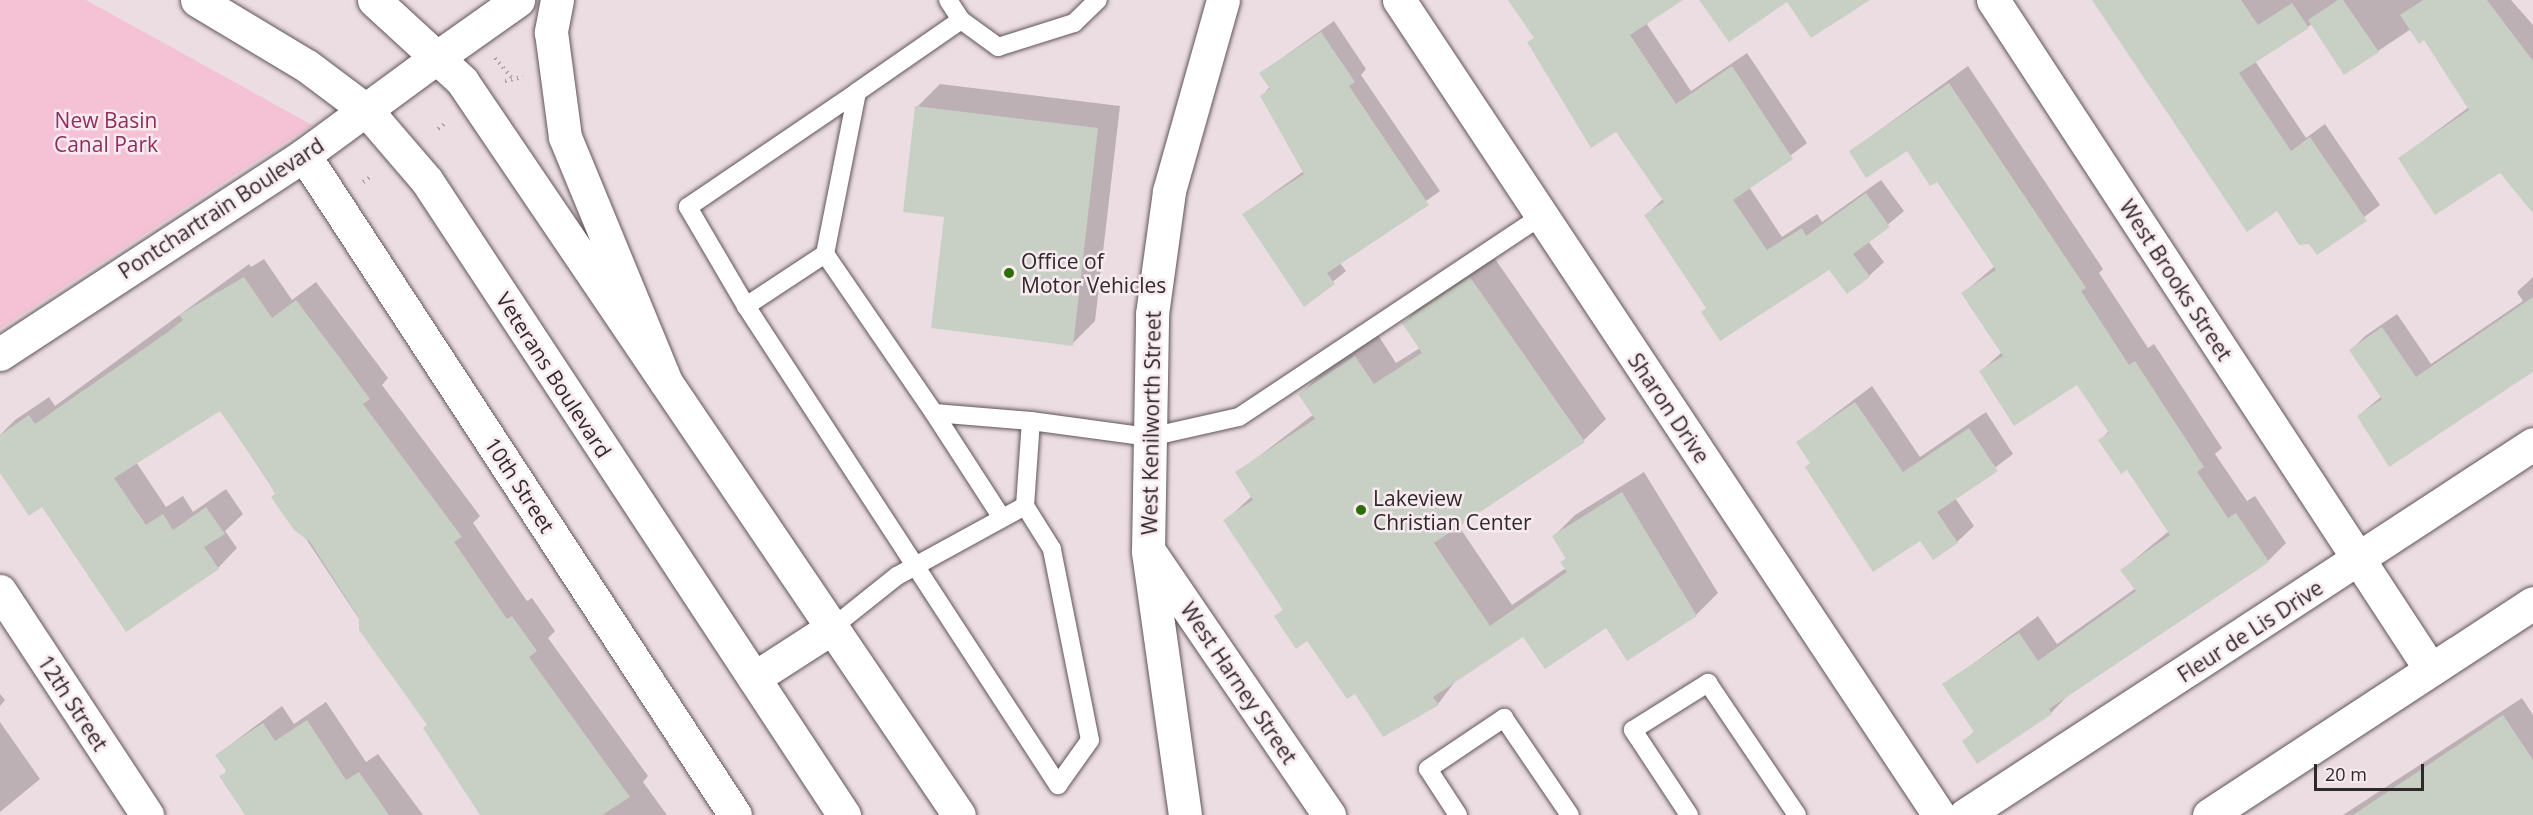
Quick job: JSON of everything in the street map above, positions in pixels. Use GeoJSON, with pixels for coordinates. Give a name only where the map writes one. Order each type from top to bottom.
{"type":"FeatureCollection","features":[{"type":"Feature","properties":{"kind":"main road","name":"Veterans Boulevard"},"geometry":{"type":"LineString","coordinates":[[197,0],[307,66],[367,111],[427,182],[844,815]]}},
{"type":"Feature","properties":{"kind":"main road"},"geometry":{"type":"LineString","coordinates":[[374,0],[439,56],[491,123],[959,815]]}},
{"type":"Feature","properties":{"kind":"main road","name":"Pontchartrain Boulevard"},"geometry":{"type":"LineString","coordinates":[[0,354],[304,155],[518,0]]}},
{"type":"Feature","properties":{"kind":"main road"},"geometry":{"type":"LineString","coordinates":[[557,0],[550,32],[565,137],[666,382]]}},
{"type":"Feature","properties":{"kind":"main road","name":"West Kenilworth Street"},"geometry":{"type":"LineString","coordinates":[[1185,815],[1148,550],[1152,314],[1170,191],[1223,0]]}},
{"type":"Feature","properties":{"kind":"main road","name":"Sharon Drive"},"geometry":{"type":"LineString","coordinates":[[1399,0],[1939,815]]}},
{"type":"Feature","properties":{"kind":"main road","name":"West Brooks Street"},"geometry":{"type":"LineString","coordinates":[[1993,0],[2432,670]]}},
{"type":"Feature","properties":{"kind":"main road","name":"10th Street"},"geometry":{"type":"LineString","coordinates":[[304,155],[735,815]]}},
{"type":"Feature","properties":{"kind":"main road","name":"Fleur de Lis Drive"},"geometry":{"type":"LineString","coordinates":[[1965,815],[2359,560],[2533,444]]}},
{"type":"Feature","properties":{"kind":"main road","name":"West Harney Street"},"geometry":{"type":"LineString","coordinates":[[1148,550],[1329,815]]}},
{"type":"Feature","properties":{"kind":"main road","name":"12th Street"},"geometry":{"type":"LineString","coordinates":[[0,591],[147,815]]}},
{"type":"Feature","properties":{"kind":"main road"},"geometry":{"type":"LineString","coordinates":[[2210,815],[2533,603]]}},
{"type":"Feature","properties":{"kind":"main road"},"geometry":{"type":"LineString","coordinates":[[754,678],[833,627]]}},
{"type":"Feature","properties":{"kind":"lane"},"geometry":{"type":"LineString","coordinates":[[948,0],[961,20],[998,47],[1074,23],[1098,0]]}},
{"type":"Feature","properties":{"kind":"lane"},"geometry":{"type":"LineString","coordinates":[[961,20],[688,207],[746,306],[912,567],[1058,785],[1090,740],[1052,549],[1025,506],[1031,422]]}},
{"type":"Feature","properties":{"kind":"lane"},"geometry":{"type":"LineString","coordinates":[[857,92],[825,254],[1002,518]]}},
{"type":"Feature","properties":{"kind":"lane"},"geometry":{"type":"LineString","coordinates":[[933,413],[1031,422],[1150,437],[1239,417],[1542,216]]}},
{"type":"Feature","properties":{"kind":"lane"},"geometry":{"type":"LineString","coordinates":[[746,306],[825,254]]}},
{"type":"Feature","properties":{"kind":"lane"},"geometry":{"type":"LineString","coordinates":[[833,627],[912,567],[1025,506]]}},
{"type":"Feature","properties":{"kind":"lane"},"geometry":{"type":"LineString","coordinates":[[1689,815],[1633,730],[1708,683],[1797,815]]}},
{"type":"Feature","properties":{"kind":"lane"},"geometry":{"type":"LineString","coordinates":[[1458,815],[1428,769],[1504,718],[1570,815]]}},
{"type":"Feature","properties":{"kind":"path"},"geometry":{"type":"LineString","coordinates":[[493,55],[511,77]]}},
{"type":"Feature","properties":{"kind":"path"},"geometry":{"type":"LineString","coordinates":[[499,86],[511,77],[527,76]]}},
{"type":"Feature","properties":{"kind":"green space","name":"New Basin Canal Park"},"geometry":{"type":"Polygon","coordinates":[[[0,0],[86,0],[312,125],[0,329],[0,0]]]}},
{"type":"Feature","properties":{"kind":"building"},"geometry":{"type":"Polygon","coordinates":[[[1508,0],[1683,0],[1630,35],[1676,104],[1732,66],[1793,159],[1733,200],[1767,250],[1802,228],[1806,236],[1866,193],[1890,227],[1853,254],[1870,277],[1847,294],[1829,270],[1720,341],[1701,312],[1706,308],[1644,215],[1664,202],[1616,132],[1591,148],[1527,42],[1534,38],[1508,0]]]}},
{"type":"Feature","properties":{"kind":"building"},"geometry":{"type":"Polygon","coordinates":[[[1699,0],[1870,0],[1811,38],[1787,2],[1729,42],[1699,0]]]}},
{"type":"Feature","properties":{"kind":"building"},"geometry":{"type":"Polygon","coordinates":[[[2092,0],[2241,0],[2258,25],[2292,3],[2309,28],[2239,73],[2291,151],[2310,137],[2367,221],[2317,255],[2309,244],[2299,245],[2277,211],[2247,232],[2092,0]]]}},
{"type":"Feature","properties":{"kind":"building"},"geometry":{"type":"Polygon","coordinates":[[[2338,0],[2343,0],[2379,52],[2344,75],[2308,20],[2338,0]]]}},
{"type":"Feature","properties":{"kind":"building"},"geometry":{"type":"Polygon","coordinates":[[[2423,0],[2487,0],[2533,61],[2533,213],[2500,173],[2435,215],[2398,158],[2469,110],[2424,40],[2419,44],[2400,15],[2423,0]]]}},
{"type":"Feature","properties":{"kind":"building"},"geometry":{"type":"Polygon","coordinates":[[[1321,32],[1355,82],[1349,86],[1429,205],[1327,273],[1335,284],[1304,307],[1242,214],[1304,174],[1260,96],[1270,89],[1259,73],[1321,32]]]}},
{"type":"Feature","properties":{"kind":"building"},"geometry":{"type":"Polygon","coordinates":[[[1949,83],[2086,288],[2081,291],[2129,365],[2135,361],[2204,467],[2197,472],[2228,518],[2236,513],[2269,562],[2049,709],[2052,714],[1977,764],[1962,741],[1974,732],[1942,684],[2019,633],[2038,661],[2136,591],[2120,570],[2170,535],[2127,470],[2121,474],[2098,440],[2109,433],[2077,385],[2014,426],[1979,371],[2003,356],[1961,293],[1996,270],[1937,182],[1930,186],[1907,151],[1866,178],[1849,151],[1949,83]]]}},
{"type":"Feature","properties":{"kind":"building","name":"Office of Motor Vehicles"},"geometry":{"type":"Polygon","coordinates":[[[915,106],[1098,128],[1073,346],[931,328],[944,217],[903,212],[915,106]]]}},
{"type":"Feature","properties":{"kind":"building"},"geometry":{"type":"Polygon","coordinates":[[[244,277],[272,318],[296,300],[340,358],[370,399],[363,404],[462,537],[454,542],[507,619],[512,616],[537,651],[529,657],[630,797],[602,815],[480,815],[423,728],[427,725],[359,630],[359,618],[310,542],[294,530],[271,497],[275,494],[267,479],[220,411],[114,478],[146,525],[163,514],[173,530],[206,507],[225,534],[204,547],[219,569],[126,632],[42,507],[29,516],[0,473],[0,435],[29,415],[35,424],[168,332],[183,320],[179,315],[244,277]]]}},
{"type":"Feature","properties":{"kind":"building","name":"Lakeview Christian Center"},"geometry":{"type":"Polygon","coordinates":[[[1470,277],[1585,442],[1434,543],[1490,626],[1567,572],[1560,562],[1566,559],[1552,536],[1622,492],[1697,616],[1627,661],[1606,628],[1545,669],[1523,637],[1433,697],[1439,705],[1383,737],[1355,694],[1347,699],[1307,641],[1296,649],[1274,616],[1283,610],[1223,520],[1253,500],[1235,472],[1315,419],[1298,394],[1355,356],[1374,384],[1422,353],[1402,323],[1470,277]]]}},
{"type":"Feature","properties":{"kind":"building"},"geometry":{"type":"Polygon","coordinates":[[[2533,297],[2533,372],[2389,467],[2357,416],[2382,399],[2349,350],[2382,327],[2416,377],[2533,297]]]}},
{"type":"Feature","properties":{"kind":"building"},"geometry":{"type":"Polygon","coordinates":[[[1855,402],[1903,472],[1969,428],[1998,471],[1937,512],[1958,543],[1933,560],[1920,541],[1873,572],[1805,467],[1810,463],[1796,442],[1855,402]]]}},
{"type":"Feature","properties":{"kind":"building"},"geometry":{"type":"Polygon","coordinates":[[[2503,715],[2533,760],[2533,815],[2353,815],[2503,715]]]}},
{"type":"Feature","properties":{"kind":"building"},"geometry":{"type":"Polygon","coordinates":[[[307,720],[346,780],[359,772],[389,815],[245,815],[219,776],[227,772],[215,755],[263,723],[275,741],[307,720]]]}},
{"type":"Feature","properties":{"kind":"place","name":"Office of Motor Vehicles"},"geometry":{"type":"Point","coordinates":[1009,273]}},
{"type":"Feature","properties":{"kind":"place","name":"Lakeview Christian Center"},"geometry":{"type":"Point","coordinates":[1361,510]}}]}
